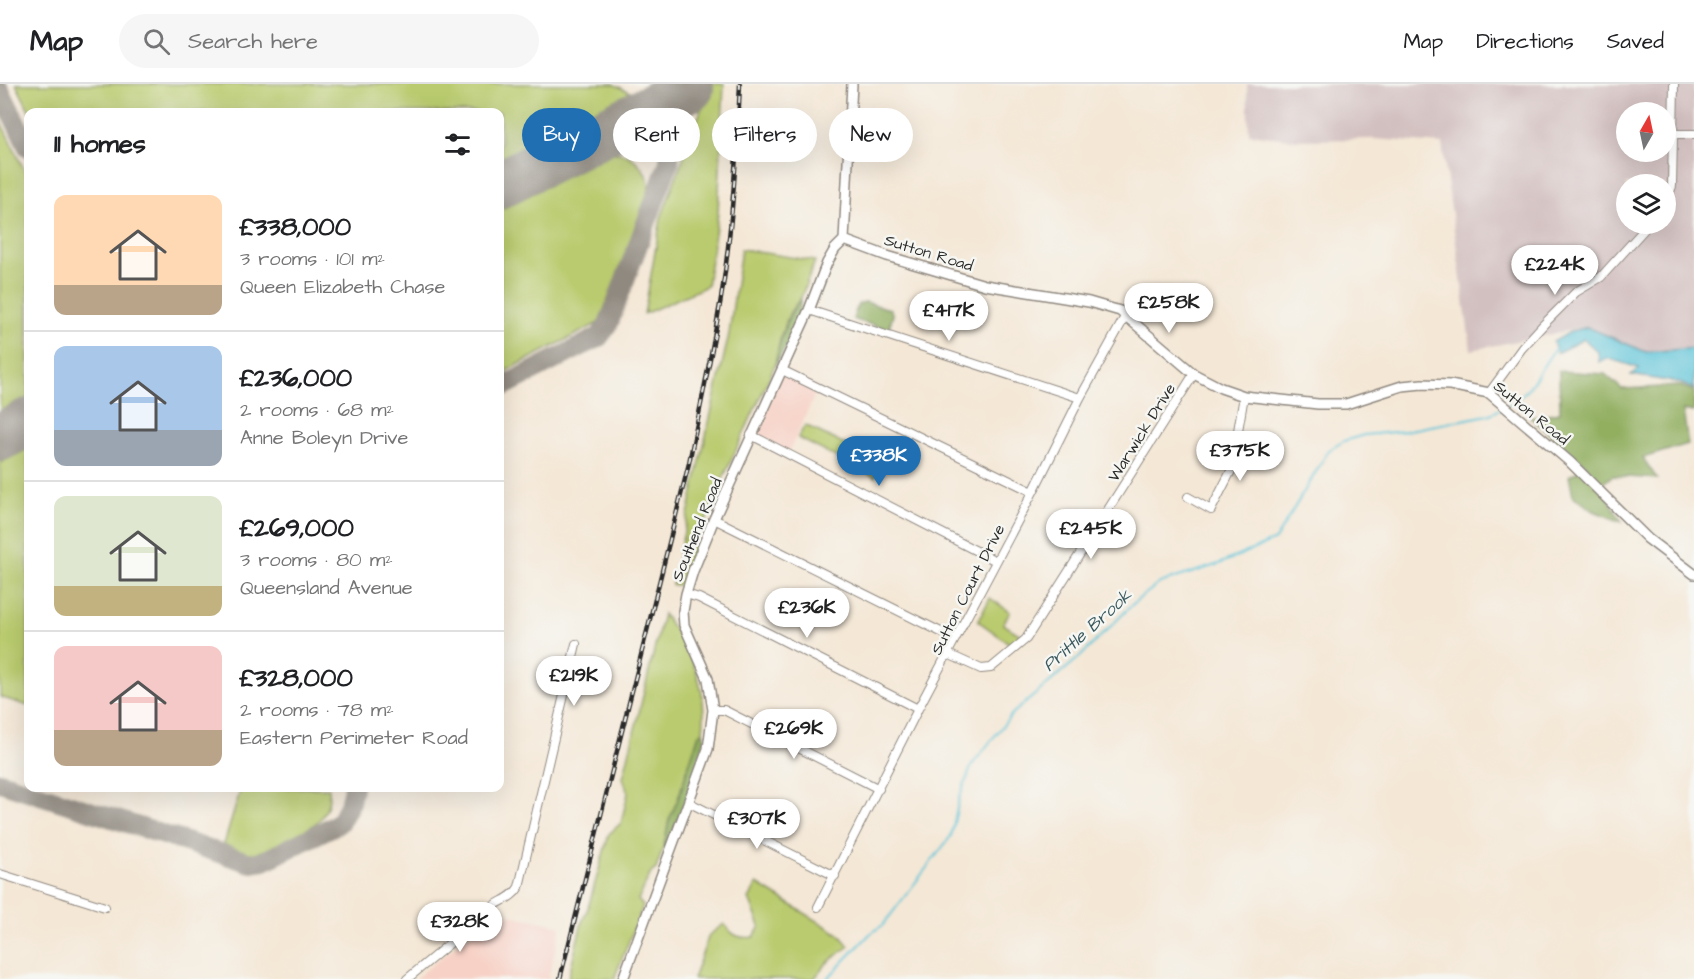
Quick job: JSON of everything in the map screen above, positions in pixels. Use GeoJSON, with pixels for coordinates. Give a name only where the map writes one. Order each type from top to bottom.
{"type":"FeatureCollection","features":[{"type":"Feature","properties":{"kind":"street"},"geometry":{"type":"LineString","coordinates":[[844,240],[852,84]]}},
{"type":"Feature","properties":{"kind":"street"},"geometry":{"type":"LineString","coordinates":[[1674,84],[1674,102]]}},
{"type":"Feature","properties":{"kind":"street"},"geometry":{"type":"LineString","coordinates":[[1676,134],[1694,134]]}},
{"type":"Feature","properties":{"kind":"street"},"geometry":{"type":"LineString","coordinates":[[1489,393],[1522,348],[1544,324],[1576,292],[1601,277],[1640,234]]}},
{"type":"Feature","properties":{"kind":"street","name":"Southend Road"},"geometry":{"type":"LineString","coordinates":[[623,979],[690,803],[708,749],[713,710],[708,679],[684,625],[683,611],[686,594],[714,519],[809,310],[827,263],[835,249],[844,240]]}},
{"type":"Feature","properties":{"kind":"street","name":"Sutton Road"},"geometry":{"type":"LineString","coordinates":[[844,240],[887,256],[985,285],[1108,306],[1126,315],[1194,374],[1221,388],[1244,396],[1318,405],[1346,404],[1402,386],[1422,384],[1489,393],[1570,462],[1648,539],[1694,574]]}},
{"type":"Feature","properties":{"kind":"street"},"geometry":{"type":"LineString","coordinates":[[809,310],[1080,398]]}},
{"type":"Feature","properties":{"kind":"street","name":"Sutton Court Drive"},"geometry":{"type":"LineString","coordinates":[[818,907],[918,709],[1080,398],[1126,315]]}},
{"type":"Feature","properties":{"kind":"street"},"geometry":{"type":"LineString","coordinates":[[782,370],[1033,492]]}},
{"type":"Feature","properties":{"kind":"street","name":"Warwick Drive"},"geometry":{"type":"LineString","coordinates":[[948,654],[981,669],[991,668],[1026,639],[1194,374]]}},
{"type":"Feature","properties":{"kind":"street"},"geometry":{"type":"LineString","coordinates":[[1188,497],[1211,510],[1224,489],[1231,471],[1244,396]]}},
{"type":"Feature","properties":{"kind":"street"},"geometry":{"type":"LineString","coordinates":[[752,435],[996,561]]}},
{"type":"Feature","properties":{"kind":"street"},"geometry":{"type":"LineString","coordinates":[[714,519],[955,639]]}},
{"type":"Feature","properties":{"kind":"street"},"geometry":{"type":"LineString","coordinates":[[686,594],[699,598],[918,709]]}},
{"type":"Feature","properties":{"kind":"street"},"geometry":{"type":"LineString","coordinates":[[407,979],[461,936],[495,905],[512,897],[521,882],[576,644]]}},
{"type":"Feature","properties":{"kind":"street"},"geometry":{"type":"LineString","coordinates":[[713,710],[724,710],[879,789]]}},
{"type":"Feature","properties":{"kind":"street"},"geometry":{"type":"LineString","coordinates":[[690,803],[835,876]]}},
{"type":"Feature","properties":{"kind":"street"},"geometry":{"type":"LineString","coordinates":[[0,874],[105,907]]}},
{"type":"Feature","properties":{"kind":"shaded area"},"geometry":{"type":"Polygon","coordinates":[[[1247,84],[1694,84],[1694,348],[1646,352],[1587,327],[1471,350],[1442,144],[1374,139],[1297,140],[1249,134],[1247,84]]]}},
{"type":"Feature","properties":{"kind":"shaded area"},"geometry":{"type":"Polygon","coordinates":[[[782,370],[818,388],[788,454],[751,435],[782,370]]]}},
{"type":"Feature","properties":{"kind":"shaded area"},"geometry":{"type":"Polygon","coordinates":[[[497,912],[561,926],[548,979],[415,979],[497,912]]]}},
{"type":"Feature","properties":{"kind":"green space"},"geometry":{"type":"Polygon","coordinates":[[[16,84],[613,84],[635,96],[601,113],[601,108],[522,108],[522,154],[504,163],[504,108],[28,108],[16,84]]]}},
{"type":"Feature","properties":{"kind":"green space"},"geometry":{"type":"Polygon","coordinates":[[[691,84],[724,84],[723,108],[712,108],[712,162],[720,162],[718,213],[707,286],[644,314],[661,218],[682,162],[700,162],[700,112],[702,107],[691,84]]]}},
{"type":"Feature","properties":{"kind":"green space"},"geometry":{"type":"Polygon","coordinates":[[[0,120],[24,170],[24,405],[0,418],[0,120]]]}},
{"type":"Feature","properties":{"kind":"green space"},"geometry":{"type":"Polygon","coordinates":[[[612,153],[613,162],[637,162],[644,170],[649,184],[647,205],[604,320],[504,372],[504,208],[594,162],[601,162],[601,159],[612,153]]]}},
{"type":"Feature","properties":{"kind":"green space"},"geometry":{"type":"Polygon","coordinates":[[[741,249],[815,261],[801,298],[790,312],[781,335],[775,365],[715,496],[706,521],[702,521],[692,541],[693,547],[682,585],[672,585],[729,334],[741,249]]]}},
{"type":"Feature","properties":{"kind":"green space"},"geometry":{"type":"Polygon","coordinates":[[[801,298],[792,333],[775,365],[784,330],[801,298]]]}},
{"type":"Feature","properties":{"kind":"green space"},"geometry":{"type":"Polygon","coordinates":[[[865,302],[890,309],[893,315],[888,330],[853,319],[858,304],[865,302]]]}},
{"type":"Feature","properties":{"kind":"green space"},"geometry":{"type":"Polygon","coordinates":[[[1559,371],[1605,374],[1622,389],[1681,386],[1694,391],[1694,412],[1683,410],[1688,444],[1643,458],[1657,479],[1612,476],[1601,485],[1622,522],[1594,511],[1573,496],[1569,476],[1587,466],[1530,417],[1560,412],[1559,371]]]}},
{"type":"Feature","properties":{"kind":"green space"},"geometry":{"type":"Polygon","coordinates":[[[805,425],[882,463],[875,477],[798,438],[805,425]]]}},
{"type":"Feature","properties":{"kind":"green space"},"geometry":{"type":"Polygon","coordinates":[[[24,451],[24,705],[0,697],[0,463],[24,451]]]}},
{"type":"Feature","properties":{"kind":"green space"},"geometry":{"type":"Polygon","coordinates":[[[990,598],[1010,612],[1003,624],[1024,637],[1013,646],[978,621],[990,598]]]}},
{"type":"Feature","properties":{"kind":"green space"},"geometry":{"type":"Polygon","coordinates":[[[663,614],[682,641],[695,669],[703,699],[703,732],[699,734],[669,820],[665,843],[656,869],[651,873],[638,900],[643,906],[614,979],[568,979],[582,922],[609,834],[621,823],[628,793],[623,778],[663,614]]]}},
{"type":"Feature","properties":{"kind":"green space"},"geometry":{"type":"Polygon","coordinates":[[[703,732],[705,739],[687,796],[663,850],[669,820],[699,734],[703,732]]]}},
{"type":"Feature","properties":{"kind":"green space"},"geometry":{"type":"Polygon","coordinates":[[[240,792],[329,792],[326,809],[319,820],[292,838],[254,853],[234,850],[224,844],[240,792]]]}},
{"type":"Feature","properties":{"kind":"green space"},"geometry":{"type":"Polygon","coordinates":[[[757,884],[839,934],[849,946],[827,963],[814,979],[693,979],[709,935],[724,924],[737,936],[754,937],[760,926],[749,899],[757,884]]]}},
{"type":"Feature","properties":{"kind":"water"},"geometry":{"type":"Polygon","coordinates":[[[1587,327],[1646,352],[1694,348],[1694,389],[1680,383],[1631,375],[1639,368],[1607,358],[1599,362],[1598,352],[1584,339],[1557,353],[1553,342],[1570,332],[1587,327]]]}},
{"type":"Feature","properties":{"kind":"waterway","name":"Prittle Brook"},"geometry":{"type":"LineString","coordinates":[[1508,405],[1517,400],[1530,387],[1556,348]]}},
{"type":"Feature","properties":{"kind":"waterway","name":"Prittle Brook"},"geometry":{"type":"LineString","coordinates":[[827,979],[870,934],[883,925],[951,836],[959,799],[972,765],[1012,714],[1081,656],[1136,601],[1160,583],[1219,564],[1275,540],[1329,450],[1344,441],[1364,435],[1405,431],[1488,415],[1501,409]]}},
{"type":"Feature","properties":{"kind":"taxiway"},"geometry":{"type":"LineString","coordinates":[[0,90],[24,139]]}},
{"type":"Feature","properties":{"kind":"taxiway"},"geometry":{"type":"LineString","coordinates":[[504,386],[599,337],[608,325],[669,162]]}},
{"type":"Feature","properties":{"kind":"taxiway"},"geometry":{"type":"LineString","coordinates":[[0,782],[24,790]]}},
{"type":"Feature","properties":{"kind":"taxiway"},"geometry":{"type":"LineString","coordinates":[[31,792],[251,863],[264,861],[339,823],[349,806],[352,792]]}},
{"type":"Feature","properties":{"kind":"runway"},"geometry":{"type":"LineString","coordinates":[[504,182],[690,88]]}},
{"type":"Feature","properties":{"kind":"runway"},"geometry":{"type":"LineString","coordinates":[[0,437],[24,424]]}},
{"type":"Feature","properties":{"kind":"railway"},"geometry":{"type":"LineString","coordinates":[[560,979],[689,463],[708,371],[727,255],[740,84]]}}]}
